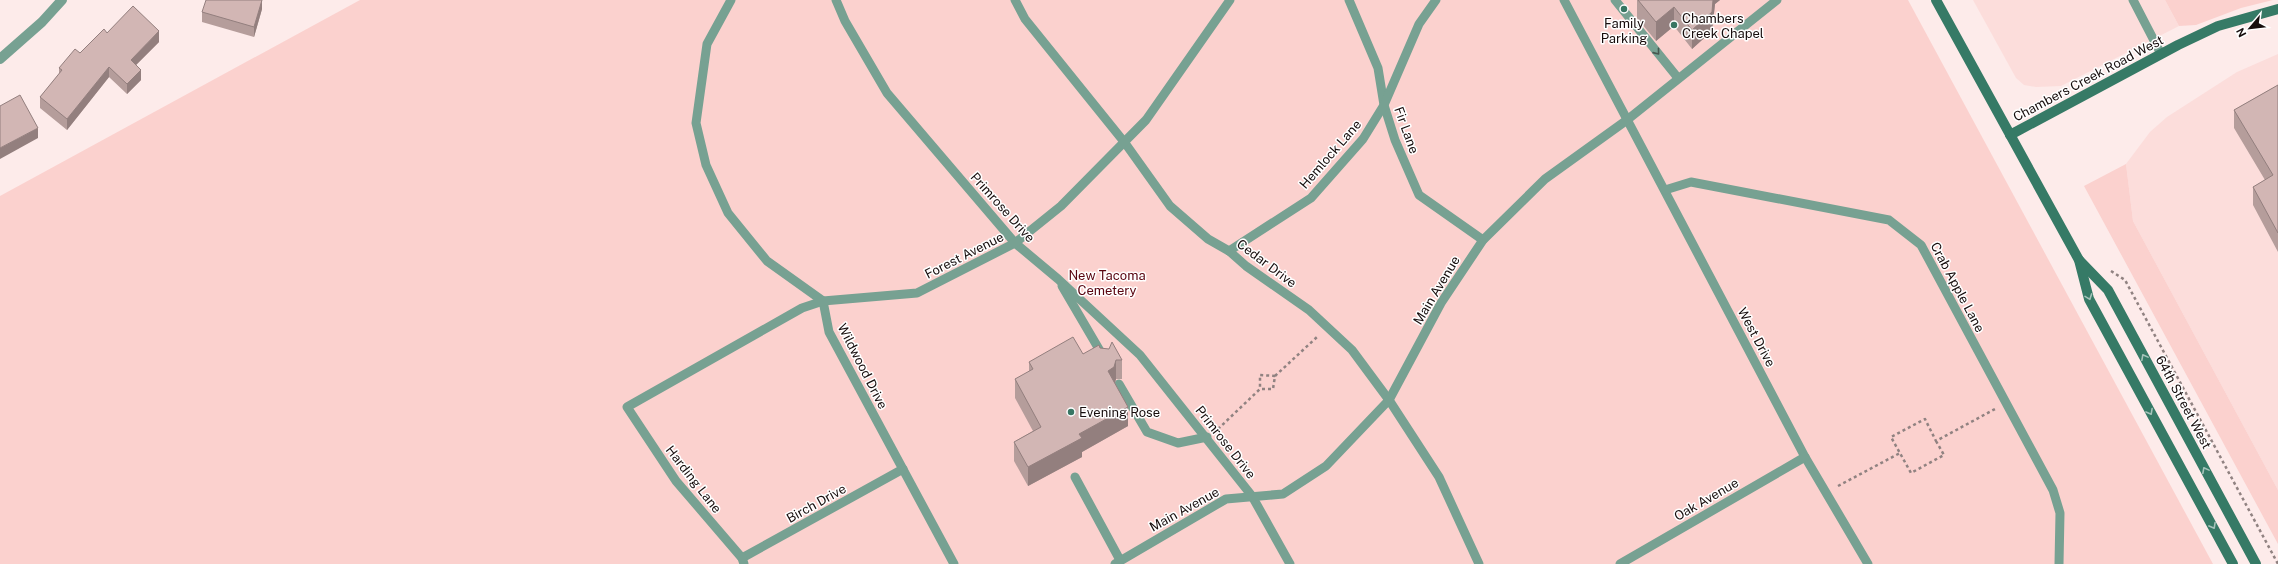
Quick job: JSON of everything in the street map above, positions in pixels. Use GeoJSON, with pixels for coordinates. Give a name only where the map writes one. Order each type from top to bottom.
{"type":"FeatureCollection","features":[{"type":"Feature","properties":{"kind":"street"},"geometry":{"type":"LineString","coordinates":[[0,59],[37,27],[62,0]]}},
{"type":"Feature","properties":{"kind":"street","name":"Chambers Creek Road West"},"geometry":{"type":"LineString","coordinates":[[1936,0],[2010,135],[2161,54],[2218,26],[2278,9]]}},
{"type":"Feature","properties":{"kind":"street","name":"64th Street West"},"geometry":{"type":"LineString","coordinates":[[2010,135],[2079,260],[2089,298],[2233,564]]}},
{"type":"Feature","properties":{"kind":"street","name":"64th Street West"},"geometry":{"type":"LineString","coordinates":[[2079,260],[2108,290],[2256,564]]}},
{"type":"Feature","properties":{"kind":"lane"},"geometry":{"type":"LineString","coordinates":[[731,0],[707,44],[696,123],[706,165],[728,213],[767,261],[823,301]]}},
{"type":"Feature","properties":{"kind":"lane","name":"Primrose Drive"},"geometry":{"type":"LineString","coordinates":[[836,0],[846,21],[887,94],[1015,243],[1058,279],[1140,355],[1208,437],[1252,496],[1290,564]]}},
{"type":"Feature","properties":{"kind":"lane","name":"Cedar Drive"},"geometry":{"type":"LineString","coordinates":[[1015,0],[1025,19],[1125,143],[1170,206],[1208,239],[1229,251],[1246,266],[1309,310],[1352,350],[1389,400],[1439,477],[1479,564]]}},
{"type":"Feature","properties":{"kind":"lane","name":"Forest Avenue"},"geometry":{"type":"LineString","coordinates":[[627,407],[802,308],[823,301],[917,293],[1015,243],[1061,206],[1125,143],[1146,120],[1230,0]]}},
{"type":"Feature","properties":{"kind":"lane","name":"Fir Lane"},"geometry":{"type":"LineString","coordinates":[[1349,0],[1378,68],[1384,105],[1395,140],[1419,195],[1483,240]]}},
{"type":"Feature","properties":{"kind":"lane","name":"Hemlock Lane"},"geometry":{"type":"LineString","coordinates":[[1229,251],[1311,198],[1363,139],[1384,105],[1419,24],[1436,0]]}},
{"type":"Feature","properties":{"kind":"lane","name":"West Drive"},"geometry":{"type":"LineString","coordinates":[[1564,0],[1805,457],[1868,564]]}},
{"type":"Feature","properties":{"kind":"lane"},"geometry":{"type":"LineString","coordinates":[[1615,0],[1678,78]]}},
{"type":"Feature","properties":{"kind":"lane","name":"Main Avenue"},"geometry":{"type":"LineString","coordinates":[[1117,562],[1226,499],[1283,494],[1326,466],[1389,400],[1441,303],[1483,240],[1545,179],[1627,120],[1777,0]]}},
{"type":"Feature","properties":{"kind":"lane"},"geometry":{"type":"LineString","coordinates":[[2133,0],[2161,54]]}},
{"type":"Feature","properties":{"kind":"lane","name":"Crab Apple Lane"},"geometry":{"type":"LineString","coordinates":[[1665,190],[1691,182],[1889,220],[1921,244],[2053,490],[2060,513],[2059,564]]}},
{"type":"Feature","properties":{"kind":"lane"},"geometry":{"type":"LineString","coordinates":[[1058,279],[1106,363]]}},
{"type":"Feature","properties":{"kind":"lane","name":"Wildwood Drive"},"geometry":{"type":"LineString","coordinates":[[823,301],[829,332],[954,564]]}},
{"type":"Feature","properties":{"kind":"lane"},"geometry":{"type":"LineString","coordinates":[[1119,384],[1147,432],[1178,442],[1208,437]]}},
{"type":"Feature","properties":{"kind":"lane","name":"Harding Lane"},"geometry":{"type":"LineString","coordinates":[[627,407],[676,481],[743,561]]}},
{"type":"Feature","properties":{"kind":"lane","name":"Oak Avenue"},"geometry":{"type":"LineString","coordinates":[[1620,564],[1805,457]]}},
{"type":"Feature","properties":{"kind":"lane","name":"Birch Drive"},"geometry":{"type":"LineString","coordinates":[[743,561],[903,469]]}},
{"type":"Feature","properties":{"kind":"lane"},"geometry":{"type":"LineString","coordinates":[[1075,477],[1117,562]]}},
{"type":"Feature","properties":{"kind":"path"},"geometry":{"type":"LineString","coordinates":[[2107,268],[2125,280],[2278,564]]}},
{"type":"Feature","properties":{"kind":"path"},"geometry":{"type":"LineString","coordinates":[[1208,437],[1260,389],[1273,389],[1275,376],[1328,327]]}},
{"type":"Feature","properties":{"kind":"path"},"geometry":{"type":"LineString","coordinates":[[1260,389],[1260,376],[1275,376]]}},
{"type":"Feature","properties":{"kind":"path"},"geometry":{"type":"LineString","coordinates":[[1936,441],[2006,403]]}},
{"type":"Feature","properties":{"kind":"path"},"geometry":{"type":"LineString","coordinates":[[1925,419],[1936,441],[1944,456],[1911,473],[1891,437],[1925,419]]}},
{"type":"Feature","properties":{"kind":"path"},"geometry":{"type":"LineString","coordinates":[[1825,492],[1900,453]]}},
{"type":"Feature","properties":{"kind":"shaded area"},"geometry":{"type":"Polygon","coordinates":[[[1973,0],[2165,0],[2179,26],[2061,86],[2036,87],[2024,85],[2016,78],[1973,0]]]}},
{"type":"Feature","properties":{"kind":"shaded area"},"geometry":{"type":"Polygon","coordinates":[[[2278,54],[2278,490],[2133,221],[2126,164],[2150,132],[2167,117],[2237,72],[2278,54]]]}},
{"type":"Feature","properties":{"kind":"green space","name":"New Tacoma Cemetery"},"geometry":{"type":"Polygon","coordinates":[[[360,0],[1908,0],[2213,564],[0,564],[0,196],[360,0]]]}},
{"type":"Feature","properties":{"kind":"green space"},"geometry":{"type":"Polygon","coordinates":[[[2165,0],[2273,0],[2241,8],[2196,25],[2179,26],[2165,0]]]}},
{"type":"Feature","properties":{"kind":"green space"},"geometry":{"type":"Polygon","coordinates":[[[2126,164],[2133,221],[2278,490],[2278,544],[2084,186],[2126,164]]]}},
{"type":"Feature","properties":{"kind":"building"},"geometry":{"type":"Polygon","coordinates":[[[206,0],[262,0],[254,27],[202,12],[206,0]]]}},
{"type":"Feature","properties":{"kind":"building"},"geometry":{"type":"Polygon","coordinates":[[[1638,0],[1713,0],[1712,12],[1692,30],[1674,7],[1656,22],[1638,0]]]}},
{"type":"Feature","properties":{"kind":"building"},"geometry":{"type":"Polygon","coordinates":[[[133,6],[159,31],[131,60],[141,70],[127,84],[109,67],[67,119],[40,97],[62,70],[59,68],[75,49],[80,53],[104,29],[107,33],[133,6]]]}},
{"type":"Feature","properties":{"kind":"building"},"geometry":{"type":"Polygon","coordinates":[[[2278,85],[2278,233],[2253,187],[2273,175],[2234,110],[2278,85]]]}},
{"type":"Feature","properties":{"kind":"building"},"geometry":{"type":"Polygon","coordinates":[[[20,95],[38,128],[0,148],[0,106],[20,95]]]}},
{"type":"Feature","properties":{"kind":"building","name":"Evening Rose"},"geometry":{"type":"Polygon","coordinates":[[[1073,337],[1083,354],[1099,345],[1100,348],[1109,349],[1112,342],[1122,360],[1116,360],[1114,367],[1108,371],[1128,407],[1079,434],[1082,438],[1028,467],[1014,442],[1041,427],[1015,379],[1033,369],[1029,362],[1073,337]]]}},
{"type":"Feature","properties":{"kind":"place","name":"Family Parking"},"geometry":{"type":"Point","coordinates":[1624,9]}},
{"type":"Feature","properties":{"kind":"place","name":"Chambers Creek Chapel"},"geometry":{"type":"Point","coordinates":[1674,25]}},
{"type":"Feature","properties":{"kind":"place","name":"Evening Rose"},"geometry":{"type":"Point","coordinates":[1071,412]}}]}
